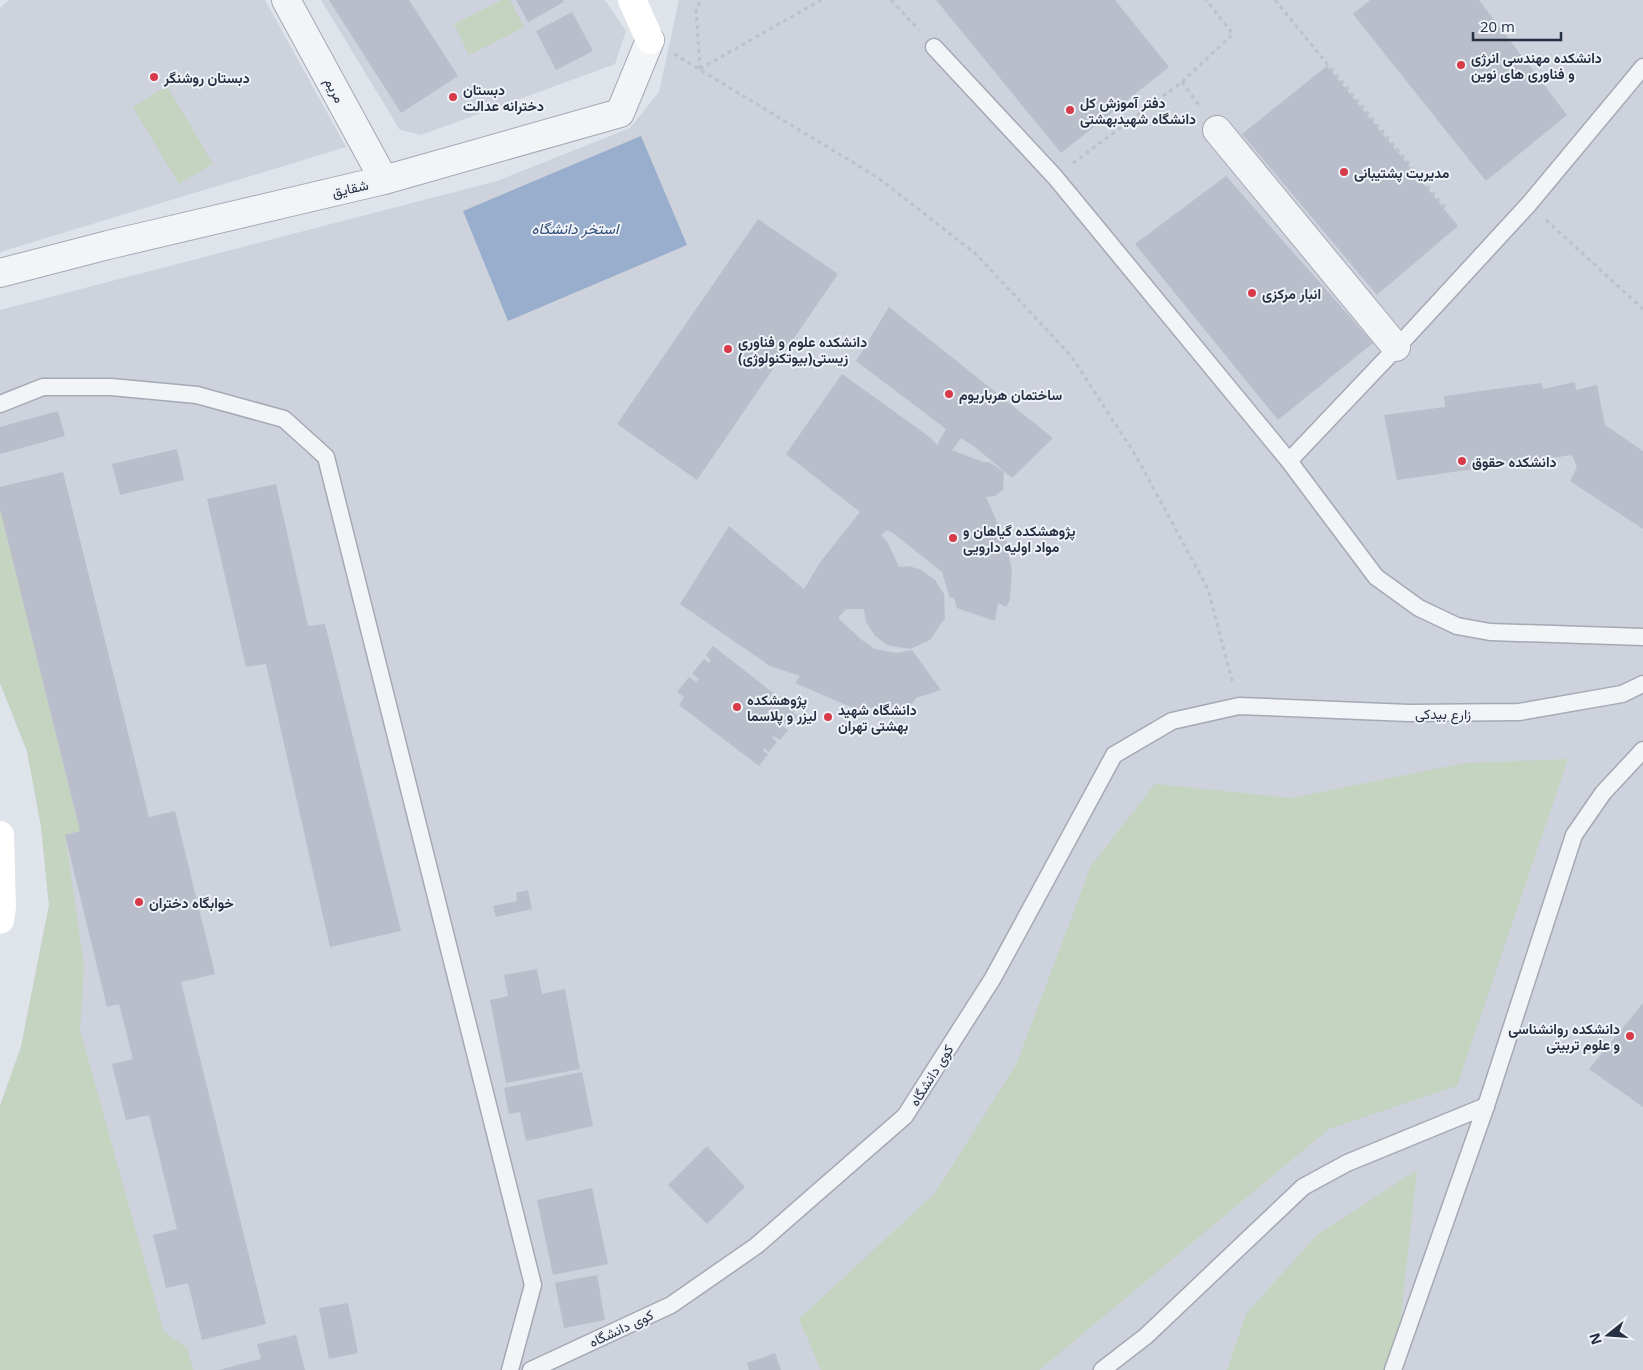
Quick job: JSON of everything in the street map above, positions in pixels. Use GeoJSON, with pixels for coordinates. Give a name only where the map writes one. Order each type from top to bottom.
{"type":"FeatureCollection","features":[{"type":"Feature","properties":{"kind":"main road"},"geometry":{"type":"LineString","coordinates":[[632,0],[650,40]]}},
{"type":"Feature","properties":{"kind":"main road"},"geometry":{"type":"LineString","coordinates":[[0,834],[2,907],[0,920]]}},
{"type":"Feature","properties":{"kind":"street","name":"مریم"},"geometry":{"type":"LineString","coordinates":[[286,0],[384,180]]}},
{"type":"Feature","properties":{"kind":"street","name":"شقایق"},"geometry":{"type":"LineString","coordinates":[[0,273],[108,245],[384,180],[620,113],[650,40]]}},
{"type":"Feature","properties":{"kind":"street"},"geometry":{"type":"LineString","coordinates":[[1217,130],[1396,347]]}},
{"type":"Feature","properties":{"kind":"lane"},"geometry":{"type":"LineString","coordinates":[[934,47],[1055,177],[1289,461],[1376,577],[1419,608],[1457,626],[1490,632],[1643,637]]}},
{"type":"Feature","properties":{"kind":"lane"},"geometry":{"type":"LineString","coordinates":[[1289,461],[1529,204],[1643,67]]}},
{"type":"Feature","properties":{"kind":"lane"},"geometry":{"type":"LineString","coordinates":[[0,404],[44,387],[111,387],[196,395],[284,419],[326,457],[533,1285],[510,1370]]}},
{"type":"Feature","properties":{"kind":"lane","name":"زارع بیدکی"},"geometry":{"type":"LineString","coordinates":[[1239,706],[1409,713],[1519,712],[1622,694],[1643,684]]}},
{"type":"Feature","properties":{"kind":"lane","name":"کوی دانشگاه"},"geometry":{"type":"LineString","coordinates":[[531,1370],[671,1304],[756,1246],[905,1116],[993,978],[1114,755],[1172,721],[1239,706]]}},
{"type":"Feature","properties":{"kind":"lane"},"geometry":{"type":"LineString","coordinates":[[1393,1370],[1486,1106],[1574,835],[1603,793],[1639,754]]}},
{"type":"Feature","properties":{"kind":"lane"},"geometry":{"type":"LineString","coordinates":[[1102,1370],[1146,1336],[1303,1187],[1348,1163],[1486,1106]]}},
{"type":"Feature","properties":{"kind":"path"},"geometry":{"type":"LineString","coordinates":[[700,69],[696,9],[701,0]]}},
{"type":"Feature","properties":{"kind":"path"},"geometry":{"type":"LineString","coordinates":[[700,69],[821,0]]}},
{"type":"Feature","properties":{"kind":"path"},"geometry":{"type":"LineString","coordinates":[[891,0],[934,47]]}},
{"type":"Feature","properties":{"kind":"path"},"geometry":{"type":"LineString","coordinates":[[1055,177],[1182,82],[1233,34],[1206,0]]}},
{"type":"Feature","properties":{"kind":"path"},"geometry":{"type":"LineString","coordinates":[[1275,0],[1446,210]]}},
{"type":"Feature","properties":{"kind":"path"},"geometry":{"type":"LineString","coordinates":[[700,69],[877,178],[976,254],[1072,357],[1136,456],[1208,589],[1239,706]]}},
{"type":"Feature","properties":{"kind":"path"},"geometry":{"type":"LineString","coordinates":[[1529,204],[1643,309]]}},
{"type":"Feature","properties":{"kind":"shaded area","name":"دبستان روشنگر"},"geometry":{"type":"Polygon","coordinates":[[[9,0],[265,0],[346,147],[0,252],[0,8],[9,0]]]}},
{"type":"Feature","properties":{"kind":"shaded area","name":"دبستان دخترانه عدالت"},"geometry":{"type":"Polygon","coordinates":[[[321,0],[605,0],[626,31],[615,64],[421,135],[400,130],[321,0]]]}},
{"type":"Feature","properties":{"kind":"shaded area","name":"دانشگاه شهید بهشتی تهران"},"geometry":{"type":"Polygon","coordinates":[[[679,0],[1643,0],[1643,1370],[0,1370],[0,1106],[21,1047],[49,905],[41,826],[27,751],[0,683],[0,310],[497,181],[630,128],[659,92],[679,0]]]}},
{"type":"Feature","properties":{"kind":"green space"},"geometry":{"type":"Polygon","coordinates":[[[502,0],[510,0],[524,27],[469,55],[454,24],[502,0]]]}},
{"type":"Feature","properties":{"kind":"green space"},"geometry":{"type":"Polygon","coordinates":[[[167,86],[213,164],[179,184],[133,107],[167,86]]]}},
{"type":"Feature","properties":{"kind":"green space"},"geometry":{"type":"Polygon","coordinates":[[[0,509],[80,831],[65,835],[84,966],[80,1030],[164,1332],[187,1348],[193,1370],[0,1370],[0,1106],[21,1047],[49,905],[41,826],[27,751],[0,683],[0,509]]]}},
{"type":"Feature","properties":{"kind":"green space"},"geometry":{"type":"Polygon","coordinates":[[[1568,759],[1457,1086],[1329,1129],[1039,1370],[821,1370],[799,1319],[935,1193],[1016,1065],[1091,866],[1155,784],[1291,798],[1465,763],[1568,759]]]}},
{"type":"Feature","properties":{"kind":"green space"},"geometry":{"type":"Polygon","coordinates":[[[1417,1170],[1396,1361],[1390,1370],[1227,1370],[1246,1314],[1317,1235],[1417,1170]]]}},
{"type":"Feature","properties":{"kind":"water","name":"استخر دانشگاه"},"geometry":{"type":"Polygon","coordinates":[[[641,136],[687,245],[508,321],[463,211],[641,136]]]}},
{"type":"Feature","properties":{"kind":"building"},"geometry":{"type":"Polygon","coordinates":[[[329,0],[409,0],[458,76],[401,113],[329,0]]]}},
{"type":"Feature","properties":{"kind":"building"},"geometry":{"type":"Polygon","coordinates":[[[516,0],[563,0],[564,2],[528,22],[516,0]]]}},
{"type":"Feature","properties":{"kind":"building","name":"دفتر آموزش کل دانشگاه شهیدبهشتی"},"geometry":{"type":"Polygon","coordinates":[[[936,0],[1115,0],[1169,67],[1061,153],[936,0]]]}},
{"type":"Feature","properties":{"kind":"building","name":"دانشکده مهندسی انرژی و فناوری های نوین"},"geometry":{"type":"Polygon","coordinates":[[[1370,0],[1479,0],[1567,115],[1486,181],[1353,14],[1370,0]]]}},
{"type":"Feature","properties":{"kind":"building"},"geometry":{"type":"Polygon","coordinates":[[[572,12],[593,51],[556,70],[536,31],[572,12]]]}},
{"type":"Feature","properties":{"kind":"building","name":"مدیریت پشتیبانی"},"geometry":{"type":"Polygon","coordinates":[[[1327,66],[1458,226],[1377,295],[1242,134],[1327,66]]]}},
{"type":"Feature","properties":{"kind":"building","name":"انبار مرکزی"},"geometry":{"type":"Polygon","coordinates":[[[1226,176],[1373,343],[1278,420],[1135,244],[1226,176]]]}},
{"type":"Feature","properties":{"kind":"building","name":"دانشکده علوم و فناوری زیستی(بیوتکنولوژی)"},"geometry":{"type":"Polygon","coordinates":[[[758,219],[838,274],[697,480],[617,424],[758,219]]]}},
{"type":"Feature","properties":{"kind":"building","name":"پژوهشکده گیاهان و مواد اولیه دارویی"},"geometry":{"type":"Polygon","coordinates":[[[889,307],[1053,438],[1012,478],[975,447],[961,438],[952,450],[983,462],[989,462],[1004,472],[1003,490],[995,496],[986,497],[998,524],[1005,534],[1012,572],[1010,600],[1006,607],[998,603],[995,621],[957,608],[954,598],[950,598],[942,572],[893,533],[887,530],[881,535],[887,541],[899,567],[909,566],[921,570],[935,580],[944,594],[945,618],[930,640],[910,649],[887,645],[875,636],[866,622],[864,609],[846,609],[838,618],[875,649],[896,653],[912,650],[941,690],[916,698],[910,707],[853,708],[795,683],[800,676],[770,666],[680,604],[729,526],[804,589],[821,561],[860,512],[786,454],[842,374],[931,438],[937,445],[946,429],[856,361],[889,307]]]}},
{"type":"Feature","properties":{"kind":"building","name":"دانشکده حقوق"},"geometry":{"type":"Polygon","coordinates":[[[1575,382],[1576,390],[1597,385],[1605,425],[1643,451],[1643,529],[1570,481],[1577,467],[1572,455],[1397,480],[1384,415],[1445,407],[1444,396],[1541,383],[1543,389],[1575,382]]]}},
{"type":"Feature","properties":{"kind":"building"},"geometry":{"type":"Polygon","coordinates":[[[58,411],[65,436],[0,454],[0,427],[58,411]]]}},
{"type":"Feature","properties":{"kind":"building"},"geometry":{"type":"Polygon","coordinates":[[[177,449],[184,480],[120,495],[112,464],[177,449]]]}},
{"type":"Feature","properties":{"kind":"building","name":"خوابگاه دختران"},"geometry":{"type":"Polygon","coordinates":[[[63,472],[149,817],[175,811],[215,974],[181,982],[266,1324],[202,1340],[188,1283],[166,1288],[153,1235],[177,1229],[149,1115],[126,1120],[112,1064],[133,1059],[119,1004],[107,1007],[65,835],[80,831],[0,509],[0,487],[63,472]]]}},
{"type":"Feature","properties":{"kind":"building"},"geometry":{"type":"Polygon","coordinates":[[[276,484],[308,626],[325,624],[401,931],[330,947],[266,664],[246,667],[207,499],[276,484]]]}},
{"type":"Feature","properties":{"kind":"building","name":"پژوهشکده لیزر و پلاسما"},"geometry":{"type":"Polygon","coordinates":[[[713,646],[795,710],[793,712],[798,716],[789,727],[784,723],[782,726],[788,730],[780,740],[774,736],[772,738],[777,742],[769,752],[764,748],[763,751],[768,754],[759,766],[679,705],[684,697],[677,692],[689,677],[696,682],[699,679],[692,674],[704,659],[709,663],[711,660],[706,655],[713,646]]]}},
{"type":"Feature","properties":{"kind":"building"},"geometry":{"type":"Polygon","coordinates":[[[528,890],[532,909],[496,917],[493,906],[517,901],[516,893],[528,890]]]}},
{"type":"Feature","properties":{"kind":"building"},"geometry":{"type":"Polygon","coordinates":[[[537,969],[542,994],[565,989],[580,1069],[506,1083],[490,1000],[508,996],[504,975],[537,969]]]}},
{"type":"Feature","properties":{"kind":"building","name":"دانشکده روانشناسی و علوم تربیتی"},"geometry":{"type":"Polygon","coordinates":[[[1643,1003],[1643,1107],[1589,1069],[1643,1003]]]}},
{"type":"Feature","properties":{"kind":"building"},"geometry":{"type":"Polygon","coordinates":[[[582,1072],[593,1126],[526,1141],[520,1112],[509,1114],[504,1088],[582,1072]]]}},
{"type":"Feature","properties":{"kind":"building"},"geometry":{"type":"Polygon","coordinates":[[[707,1146],[745,1187],[707,1224],[668,1185],[707,1146]]]}},
{"type":"Feature","properties":{"kind":"building"},"geometry":{"type":"Polygon","coordinates":[[[592,1188],[608,1264],[553,1275],[537,1200],[592,1188]]]}},
{"type":"Feature","properties":{"kind":"building"},"geometry":{"type":"Polygon","coordinates":[[[597,1275],[605,1320],[564,1328],[555,1283],[597,1275]]]}},
{"type":"Feature","properties":{"kind":"building"},"geometry":{"type":"Polygon","coordinates":[[[348,1303],[358,1353],[329,1359],[319,1308],[348,1303]]]}},
{"type":"Feature","properties":{"kind":"building"},"geometry":{"type":"Polygon","coordinates":[[[296,1335],[305,1370],[219,1370],[261,1359],[257,1344],[296,1335]]]}},
{"type":"Feature","properties":{"kind":"building"},"geometry":{"type":"Polygon","coordinates":[[[775,1353],[781,1370],[749,1370],[747,1363],[775,1353]]]}},
{"type":"Feature","properties":{"kind":"place","name":"دانشکده مهندسی انرژی و فناوری های نوین"},"geometry":{"type":"Point","coordinates":[1461,65]}},
{"type":"Feature","properties":{"kind":"place","name":"دبستان روشنگر"},"geometry":{"type":"Point","coordinates":[154,77]}},
{"type":"Feature","properties":{"kind":"place","name":"دبستان دخترانه عدالت"},"geometry":{"type":"Point","coordinates":[453,97]}},
{"type":"Feature","properties":{"kind":"place","name":"دفتر آموزش کل دانشگاه شهیدبهشتی"},"geometry":{"type":"Point","coordinates":[1070,110]}},
{"type":"Feature","properties":{"kind":"place","name":"مدیریت پشتیبانی"},"geometry":{"type":"Point","coordinates":[1344,172]}},
{"type":"Feature","properties":{"kind":"place","name":"انبار مرکزی"},"geometry":{"type":"Point","coordinates":[1252,293]}},
{"type":"Feature","properties":{"kind":"place","name":"دانشکده علوم و فناوری زیستی(بیوتکنولوژی)"},"geometry":{"type":"Point","coordinates":[728,349]}},
{"type":"Feature","properties":{"kind":"place","name":"ساختمان هرباریوم"},"geometry":{"type":"Point","coordinates":[949,394]}},
{"type":"Feature","properties":{"kind":"place","name":"دانشکده حقوق"},"geometry":{"type":"Point","coordinates":[1462,461]}},
{"type":"Feature","properties":{"kind":"place","name":"پژوهشکده گیاهان و مواد اولیه دارویی"},"geometry":{"type":"Point","coordinates":[953,538]}},
{"type":"Feature","properties":{"kind":"place","name":"پژوهشکده لیزر و پلاسما"},"geometry":{"type":"Point","coordinates":[737,707]}},
{"type":"Feature","properties":{"kind":"place","name":"دانشگاه شهید بهشتی تهران"},"geometry":{"type":"Point","coordinates":[828,717]}},
{"type":"Feature","properties":{"kind":"place","name":"خوابگاه دختران"},"geometry":{"type":"Point","coordinates":[139,902]}},
{"type":"Feature","properties":{"kind":"place","name":"دانشکده روانشناسی و علوم تربیتی"},"geometry":{"type":"Point","coordinates":[1630,1036]}}]}
